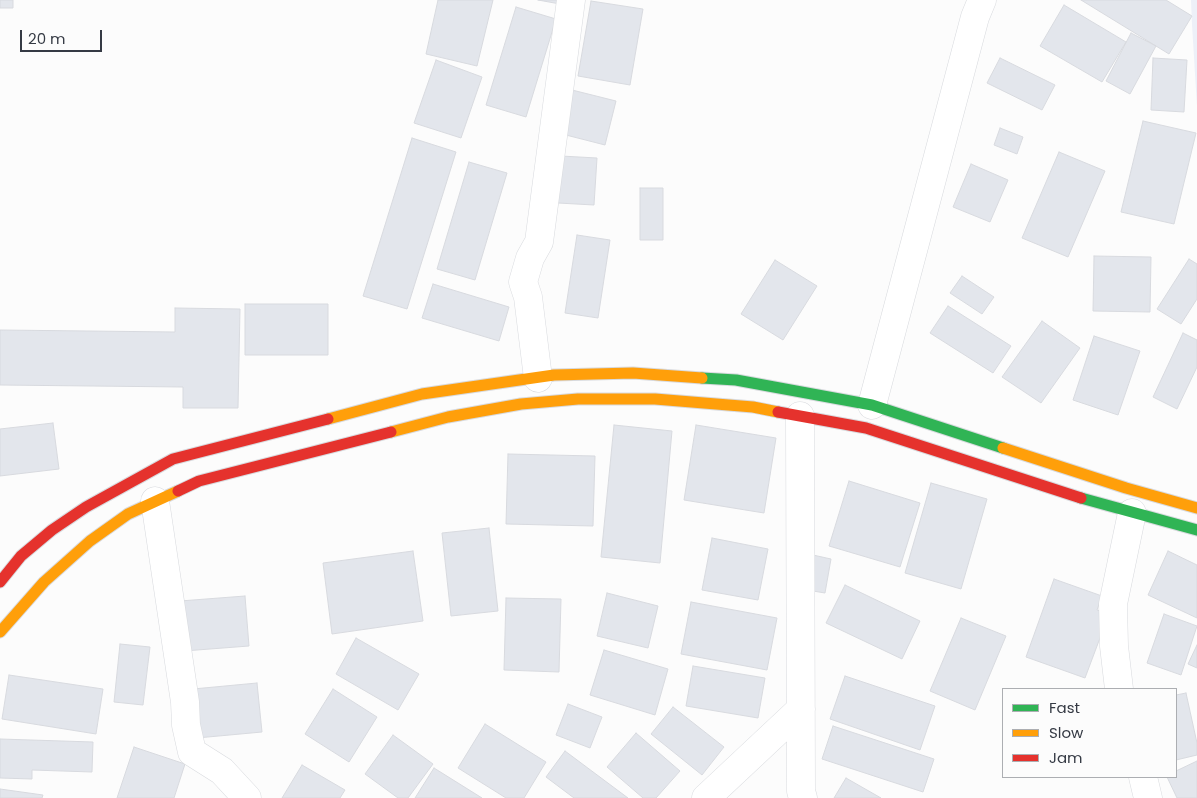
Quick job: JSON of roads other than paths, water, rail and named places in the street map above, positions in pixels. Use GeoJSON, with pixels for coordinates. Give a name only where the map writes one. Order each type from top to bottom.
{"type":"FeatureCollection","features":[{"type":"Feature","properties":{"kind":"main road"},"geometry":{"type":"LineString","coordinates":[[0,582],[21,556],[52,530],[86,507],[174,459],[422,394],[538,378],[633,373],[736,380],[872,405],[1126,488],[1197,508]]}},
{"type":"Feature","properties":{"kind":"main road"},"geometry":{"type":"LineString","coordinates":[[0,632],[44,582],[90,541],[128,514],[198,481],[448,417],[521,404],[578,399],[655,399],[753,407],[866,428],[1132,513],[1197,530]]}},
{"type":"Feature","properties":{"kind":"street"},"geometry":{"type":"LineString","coordinates":[[538,378],[528,297],[523,282],[530,258],[539,242],[570,0]]}},
{"type":"Feature","properties":{"kind":"street"},"geometry":{"type":"LineString","coordinates":[[872,405],[975,17],[982,0]]}},
{"type":"Feature","properties":{"kind":"street"},"geometry":{"type":"LineString","coordinates":[[800,416],[803,798]]}},
{"type":"Feature","properties":{"kind":"street"},"geometry":{"type":"LineString","coordinates":[[155,501],[185,702],[186,725],[192,752],[222,771],[247,798]]}},
{"type":"Feature","properties":{"kind":"street"},"geometry":{"type":"LineString","coordinates":[[1119,688],[1114,646],[1113,604],[1132,513]]}},
{"type":"Feature","properties":{"kind":"street"},"geometry":{"type":"LineString","coordinates":[[706,798],[801,709]]}},
{"type":"Feature","properties":{"kind":"street"},"geometry":{"type":"LineString","coordinates":[[1143,778],[1148,798]]}}]}
